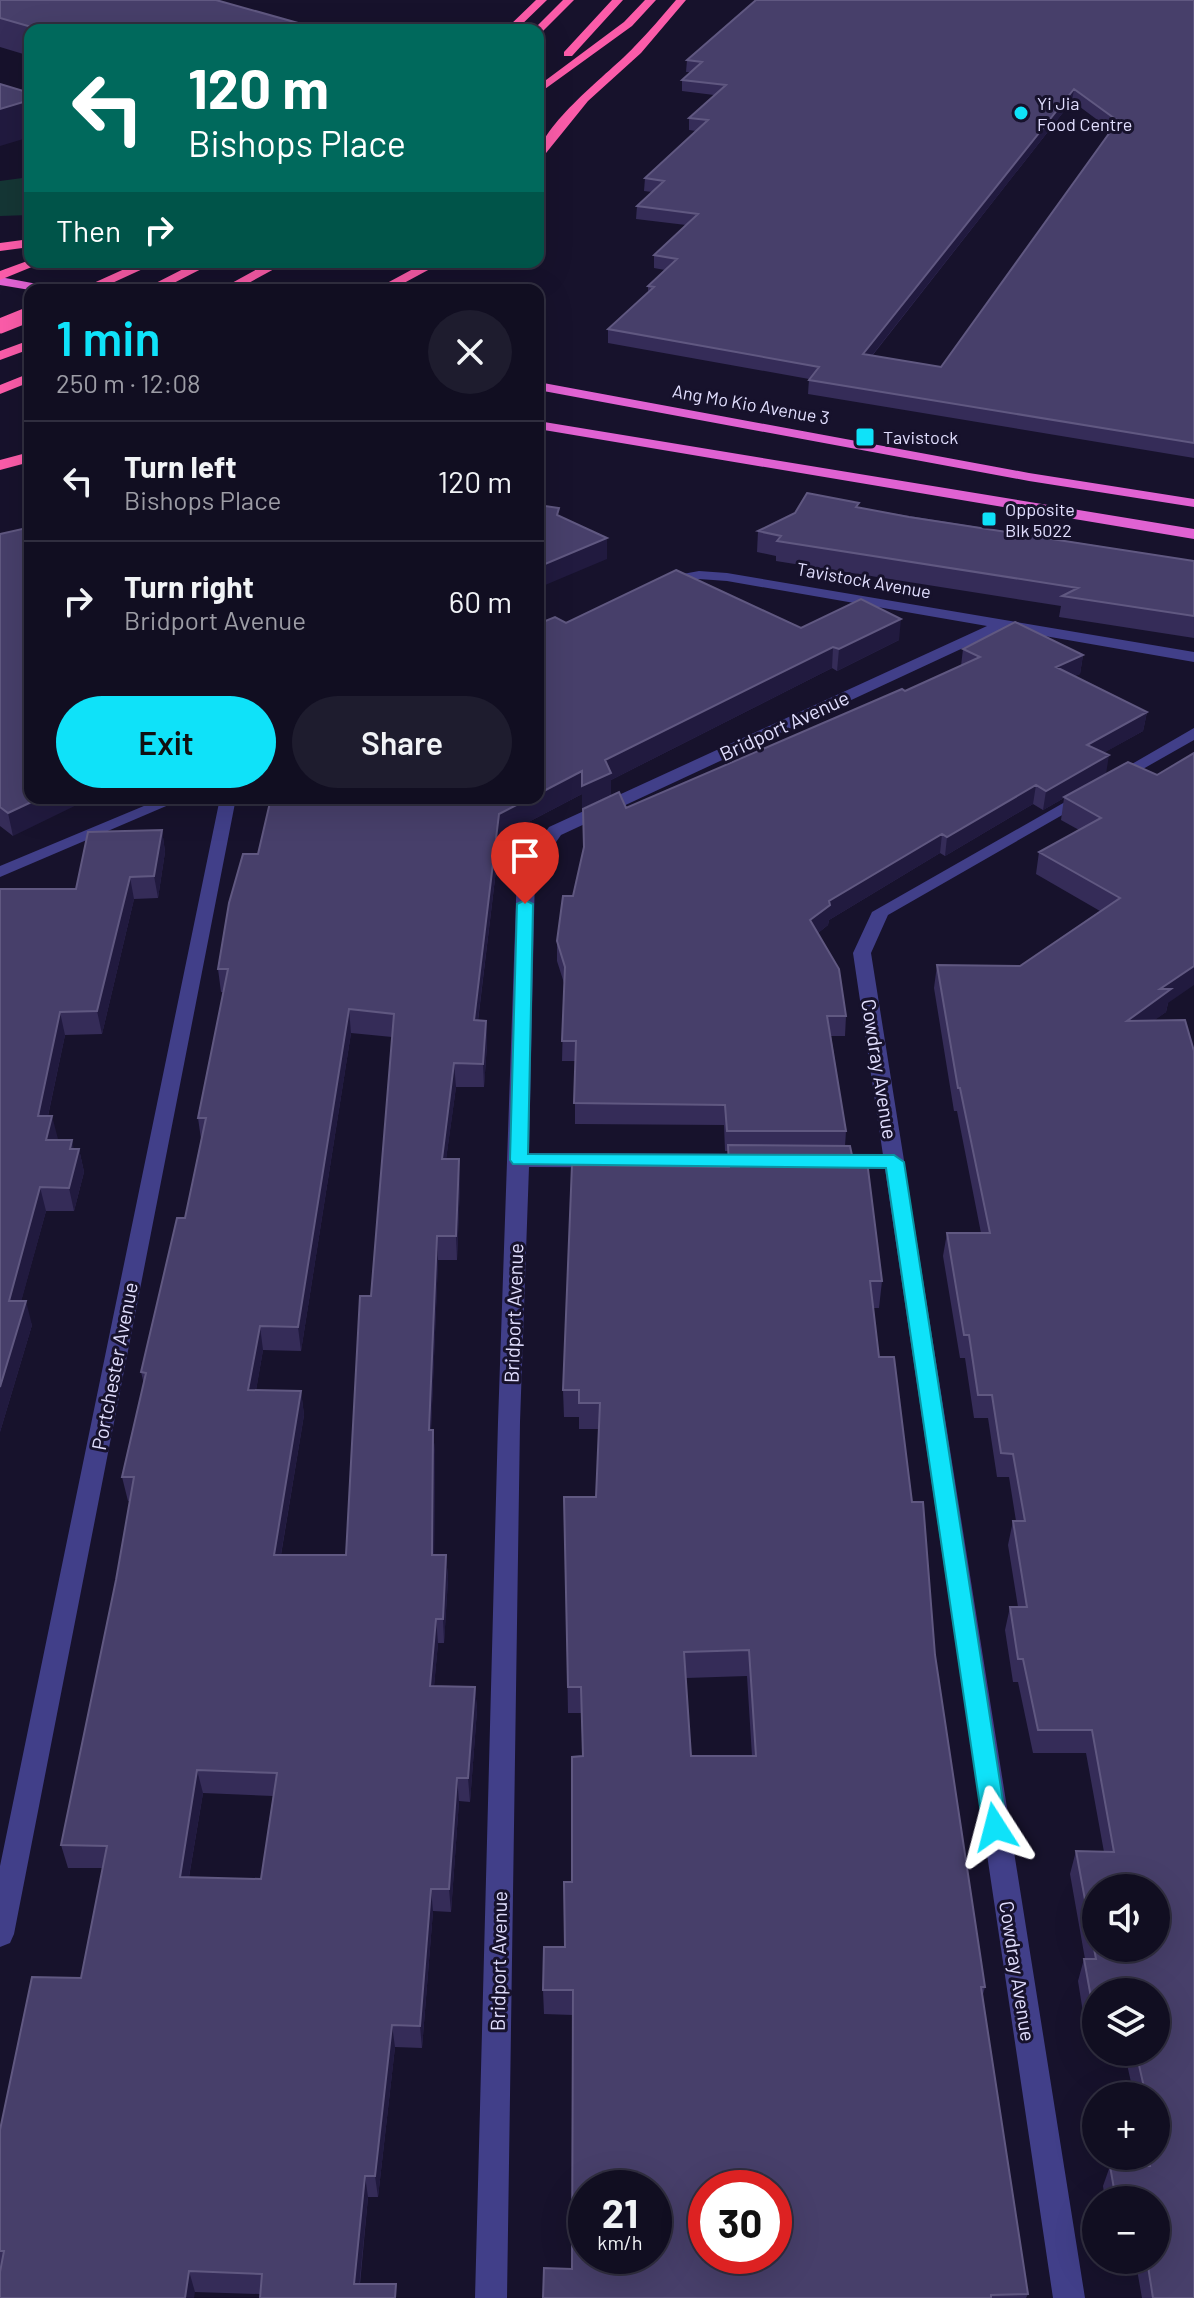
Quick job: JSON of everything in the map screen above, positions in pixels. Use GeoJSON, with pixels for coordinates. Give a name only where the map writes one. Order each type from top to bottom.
{"type":"FeatureCollection","features":[{"type":"Feature","properties":{"kind":"highway"},"geometry":{"type":"LineString","coordinates":[[516,24],[542,0]]}},
{"type":"Feature","properties":{"kind":"highway"},"geometry":{"type":"LineString","coordinates":[[544,24],[569,0]]}},
{"type":"Feature","properties":{"kind":"highway"},"geometry":{"type":"LineString","coordinates":[[544,82],[618,0]]}},
{"type":"Feature","properties":{"kind":"highway"},"geometry":{"type":"LineString","coordinates":[[544,85],[628,24],[651,0]]}},
{"type":"Feature","properties":{"kind":"highway"},"geometry":{"type":"LineString","coordinates":[[544,148],[584,99],[637,51],[681,0]]}},
{"type":"Feature","properties":{"kind":"highway"},"geometry":{"type":"LineString","coordinates":[[0,247],[24,244]]}},
{"type":"Feature","properties":{"kind":"highway"},"geometry":{"type":"LineString","coordinates":[[0,278],[24,268]]}},
{"type":"Feature","properties":{"kind":"highway"},"geometry":{"type":"LineString","coordinates":[[99,284],[137,268]]}},
{"type":"Feature","properties":{"kind":"highway"},"geometry":{"type":"LineString","coordinates":[[162,284],[195,268]]}},
{"type":"Feature","properties":{"kind":"highway"},"geometry":{"type":"LineString","coordinates":[[238,284],[268,268]]}},
{"type":"Feature","properties":{"kind":"highway"},"geometry":{"type":"LineString","coordinates":[[393,284],[424,268]]}},
{"type":"Feature","properties":{"kind":"highway"},"geometry":{"type":"LineString","coordinates":[[424,284],[438,268]]}},
{"type":"Feature","properties":{"kind":"highway"},"geometry":{"type":"LineString","coordinates":[[0,278],[24,284]]}},
{"type":"Feature","properties":{"kind":"highway"},"geometry":{"type":"LineString","coordinates":[[0,326],[24,316]]}},
{"type":"Feature","properties":{"kind":"highway"},"geometry":{"type":"LineString","coordinates":[[0,319],[24,324]]}},
{"type":"Feature","properties":{"kind":"highway"},"geometry":{"type":"LineString","coordinates":[[0,356],[24,346]]}},
{"type":"Feature","properties":{"kind":"highway"},"geometry":{"type":"LineString","coordinates":[[0,390],[24,380]]}},
{"type":"Feature","properties":{"kind":"highway","name":"Ang Mo Kio Avenue 3"},"geometry":{"type":"LineString","coordinates":[[544,387],[1029,477],[1194,503]]}},
{"type":"Feature","properties":{"kind":"highway"},"geometry":{"type":"LineString","coordinates":[[544,426],[1194,534]]}},
{"type":"Feature","properties":{"kind":"highway"},"geometry":{"type":"LineString","coordinates":[[0,465],[24,459]]}},
{"type":"Feature","properties":{"kind":"street","name":"Tavistock Avenue"},"geometry":{"type":"LineString","coordinates":[[647,590],[674,578],[699,575],[727,577],[1194,657]]}},
{"type":"Feature","properties":{"kind":"street","name":"Bridport Avenue"},"geometry":{"type":"LineString","coordinates":[[491,2298],[508,1454],[526,872],[555,831],[1003,624]]}},
{"type":"Feature","properties":{"kind":"street","name":"Cowdray Avenue"},"geometry":{"type":"LineString","coordinates":[[1069,2298],[862,953],[881,912],[1194,733]]}},
{"type":"Feature","properties":{"kind":"street"},"geometry":{"type":"LineString","coordinates":[[0,872],[163,804]]}},
{"type":"Feature","properties":{"kind":"street","name":"Portchester Avenue"},"geometry":{"type":"LineString","coordinates":[[0,1934],[227,804]]}},
{"type":"Feature","properties":{"kind":"street"},"geometry":{"type":"LineString","coordinates":[[519,1160],[775,1161]]}},
{"type":"Feature","properties":{"kind":"street"},"geometry":{"type":"LineString","coordinates":[[821,1161],[894,1162]]}},
{"type":"Feature","properties":{"kind":"green space"},"geometry":{"type":"Polygon","coordinates":[[[24,178],[24,215],[0,216],[0,181],[24,178]]]}},
{"type":"Feature","properties":{"kind":"building"},"geometry":{"type":"Polygon","coordinates":[[[0,0],[216,0],[302,24],[24,25],[0,18],[0,0]]]}},
{"type":"Feature","properties":{"kind":"building"},"geometry":{"type":"Polygon","coordinates":[[[756,0],[1194,0],[1194,443],[809,380],[819,367],[608,329],[654,287],[648,286],[677,259],[654,255],[698,214],[637,206],[664,181],[645,178],[708,120],[689,118],[726,85],[682,80],[702,62],[687,60],[756,0]],[[1074,89],[863,354],[941,367],[1118,121],[1074,89]]]}},
{"type":"Feature","properties":{"kind":"building"},"geometry":{"type":"Polygon","coordinates":[[[0,84],[24,91],[24,102],[0,109],[0,84]]]}},
{"type":"Feature","properties":{"kind":"building"},"geometry":{"type":"Polygon","coordinates":[[[807,493],[859,503],[856,507],[909,517],[1194,561],[1194,616],[1062,596],[1078,588],[777,541],[781,536],[758,531],[795,513],[807,493]]]}},
{"type":"Feature","properties":{"kind":"building"},"geometry":{"type":"Polygon","coordinates":[[[544,506],[559,508],[557,515],[607,538],[544,564],[544,506]]]}},
{"type":"Feature","properties":{"kind":"building"},"geometry":{"type":"Polygon","coordinates":[[[24,529],[24,804],[27,804],[8,813],[0,807],[0,534],[24,529]]]}},
{"type":"Feature","properties":{"kind":"building"},"geometry":{"type":"Polygon","coordinates":[[[676,570],[801,628],[861,599],[901,619],[839,649],[833,647],[605,760],[611,773],[582,786],[582,771],[544,791],[544,622],[555,617],[566,623],[676,570]]]}},
{"type":"Feature","properties":{"kind":"building"},"geometry":{"type":"Polygon","coordinates":[[[1015,622],[1083,655],[1056,667],[1147,712],[1087,745],[1109,755],[1046,791],[1036,785],[947,837],[942,834],[829,901],[830,905],[810,920],[839,969],[846,1016],[827,1016],[846,1131],[727,1131],[725,1105],[574,1103],[576,1041],[562,1041],[565,967],[557,941],[563,896],[573,896],[584,847],[583,809],[619,792],[626,808],[902,689],[905,691],[980,657],[963,649],[1015,622]]]}},
{"type":"Feature","properties":{"kind":"building"},"geometry":{"type":"Polygon","coordinates":[[[1194,753],[1194,966],[1160,989],[1171,989],[1127,1021],[1185,1020],[1194,1051],[1194,2298],[1153,2298],[1149,2274],[1170,2274],[1170,2186],[1114,2186],[1111,2170],[1170,2170],[1170,2082],[1143,2082],[1139,2066],[1170,2066],[1170,1978],[1087,1978],[1085,1962],[1170,1962],[1170,1874],[1082,1874],[1082,1883],[1076,1851],[1114,1852],[1092,1730],[1038,1730],[1023,1659],[1018,1659],[1010,1607],[1027,1607],[1013,1521],[1025,1521],[1013,1454],[1001,1453],[992,1395],[978,1395],[969,1335],[964,1335],[947,1233],[990,1233],[958,1088],[937,965],[1020,966],[1120,898],[1039,852],[1101,818],[1064,797],[1128,762],[1157,775],[1194,753]]]}},
{"type":"Feature","properties":{"kind":"building"},"geometry":{"type":"Polygon","coordinates":[[[270,804],[518,804],[499,814],[474,1020],[486,1021],[483,1064],[454,1063],[442,1159],[459,1159],[456,1236],[437,1236],[429,1430],[433,1430],[432,1555],[446,1555],[443,1619],[436,1619],[430,1686],[475,1687],[468,1778],[457,1778],[449,1889],[431,1889],[420,2026],[392,2025],[375,2176],[365,2176],[354,2284],[396,2284],[395,2298],[260,2298],[262,2274],[189,2271],[185,2298],[0,2298],[4,2251],[0,2251],[0,2130],[32,1977],[81,1978],[107,1846],[61,1845],[134,1477],[122,1477],[146,1373],[141,1372],[177,1218],[185,1218],[206,1118],[198,1118],[228,969],[218,969],[229,903],[243,854],[258,854],[270,804]],[[349,1009],[298,1327],[260,1326],[248,1390],[301,1391],[274,1555],[346,1555],[360,1296],[371,1296],[394,1014],[349,1009]],[[197,1770],[180,1877],[261,1879],[277,1773],[197,1770]]]}},
{"type":"Feature","properties":{"kind":"building"},"geometry":{"type":"Polygon","coordinates":[[[162,830],[154,876],[130,877],[97,1011],[60,1012],[38,1116],[52,1116],[46,1140],[72,1140],[70,1149],[79,1149],[69,1188],[40,1187],[9,1301],[26,1301],[0,1387],[0,889],[76,889],[88,832],[162,830]]]}},
{"type":"Feature","properties":{"kind":"building"},"geometry":{"type":"Polygon","coordinates":[[[728,1145],[850,1146],[853,1160],[867,1161],[882,1281],[870,1281],[879,1357],[894,1357],[912,1502],[923,1502],[935,1655],[1028,2294],[991,2295],[991,2298],[543,2298],[544,2268],[568,2269],[568,2274],[672,2274],[672,2170],[572,2170],[573,1990],[543,1990],[544,1947],[565,1947],[564,1882],[572,1882],[572,1757],[583,1756],[581,1687],[568,1687],[564,1497],[596,1497],[600,1403],[579,1403],[579,1390],[563,1390],[572,1165],[729,1167],[728,1145]],[[749,1650],[684,1652],[691,1756],[756,1756],[749,1650]]]}},
{"type":"Feature","properties":{"kind":"place","name":"Yi Jia Food Centre"},"geometry":{"type":"Point","coordinates":[1021,113]}},
{"type":"Feature","properties":{"kind":"place","name":"Tavistock"},"geometry":{"type":"Point","coordinates":[865,437]}},
{"type":"Feature","properties":{"kind":"place","name":"Opposite Blk 5022"},"geometry":{"type":"Point","coordinates":[989,519]}},
{"type":"Feature","properties":{"kind":"route"},"geometry":{"type":"LineString","coordinates":[[525,904],[519,1160],[894,1162],[995,1827]]}}]}
